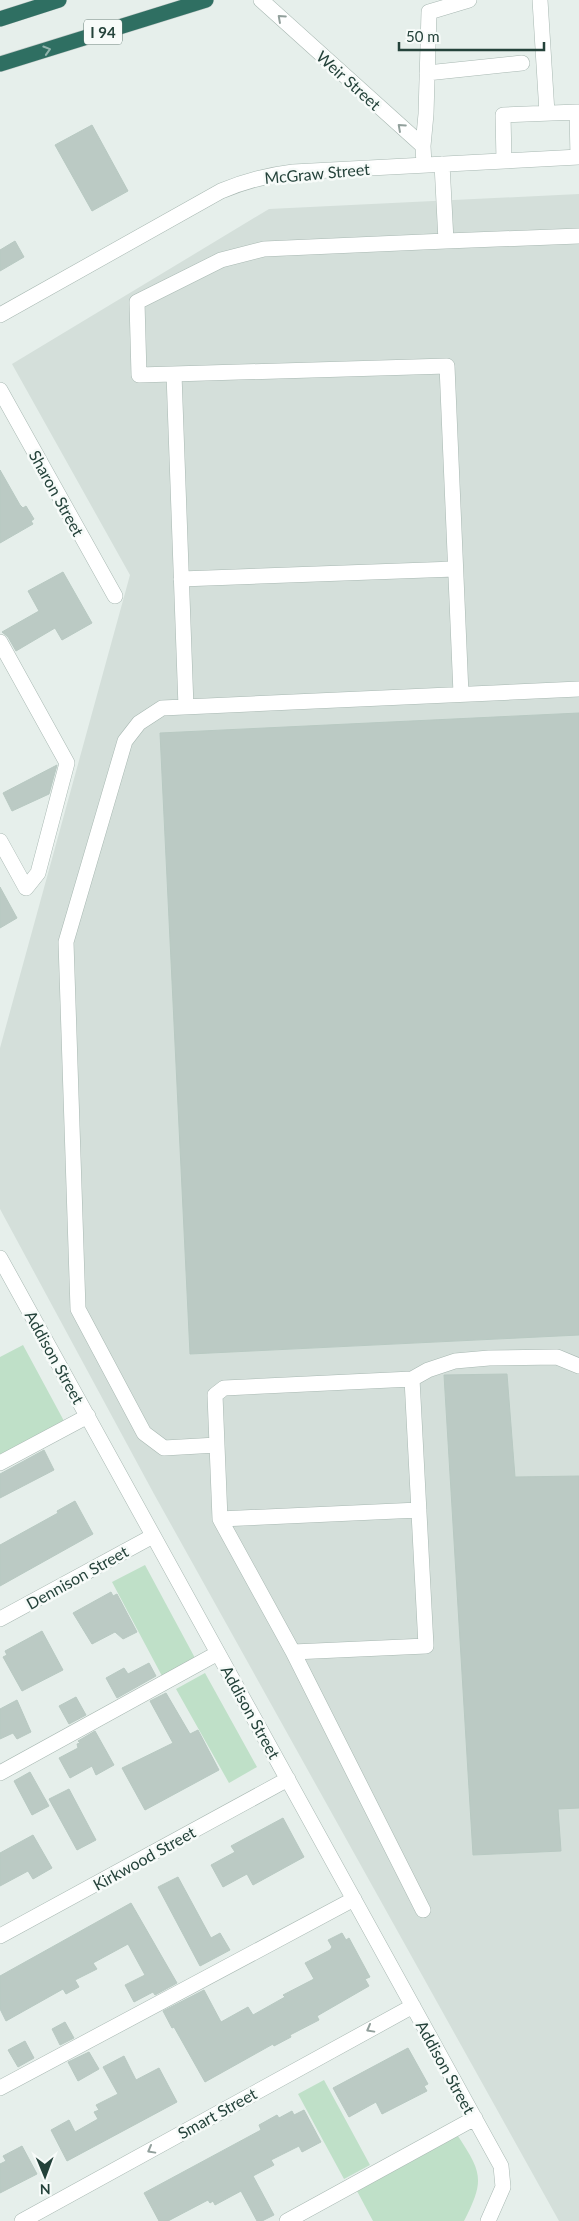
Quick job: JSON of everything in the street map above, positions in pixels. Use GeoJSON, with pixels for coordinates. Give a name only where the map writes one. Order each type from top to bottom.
{"type":"FeatureCollection","features":[{"type":"Feature","properties":{"kind":"highway"},"geometry":{"type":"LineString","coordinates":[[35,8],[52,0]]}},
{"type":"Feature","properties":{"kind":"highway"},"geometry":{"type":"LineString","coordinates":[[0,19],[59,0]]}},
{"type":"Feature","properties":{"kind":"highway","name":"I 94"},"geometry":{"type":"LineString","coordinates":[[0,64],[206,0]]}},
{"type":"Feature","properties":{"kind":"street","name":"Weir Street"},"geometry":{"type":"LineString","coordinates":[[261,0],[423,146]]}},
{"type":"Feature","properties":{"kind":"street"},"geometry":{"type":"LineString","coordinates":[[424,165],[423,146],[429,12],[469,0]]}},
{"type":"Feature","properties":{"kind":"street"},"geometry":{"type":"LineString","coordinates":[[540,0],[547,113]]}},
{"type":"Feature","properties":{"kind":"street"},"geometry":{"type":"LineString","coordinates":[[427,73],[522,63]]}},
{"type":"Feature","properties":{"kind":"street"},"geometry":{"type":"LineString","coordinates":[[504,161],[502,115],[578,112],[579,157]]}},
{"type":"Feature","properties":{"kind":"street","name":"McGraw Street"},"geometry":{"type":"LineString","coordinates":[[0,315],[222,191],[243,182],[269,175],[293,172],[579,157]]}},
{"type":"Feature","properties":{"kind":"street"},"geometry":{"type":"LineString","coordinates":[[442,164],[446,241]]}},
{"type":"Feature","properties":{"kind":"street"},"geometry":{"type":"LineString","coordinates":[[461,694],[447,366],[139,375],[137,302],[222,260],[264,249],[579,236]]}},
{"type":"Feature","properties":{"kind":"street"},"geometry":{"type":"LineString","coordinates":[[174,374],[186,707]]}},
{"type":"Feature","properties":{"kind":"street","name":"Sharon Street"},"geometry":{"type":"LineString","coordinates":[[0,390],[114,596]]}},
{"type":"Feature","properties":{"kind":"street"},"geometry":{"type":"LineString","coordinates":[[182,579],[455,568]]}},
{"type":"Feature","properties":{"kind":"street"},"geometry":{"type":"LineString","coordinates":[[0,642],[67,763],[38,874],[26,888],[0,841]]}},
{"type":"Feature","properties":{"kind":"street"},"geometry":{"type":"LineString","coordinates":[[217,1445],[164,1448],[144,1434],[78,1309],[66,942],[125,741],[139,722],[162,708],[579,689]]}},
{"type":"Feature","properties":{"kind":"street","name":"Addison Street"},"geometry":{"type":"LineString","coordinates":[[0,1258],[501,2166],[503,2187],[488,2221]]}},
{"type":"Feature","properties":{"kind":"street"},"geometry":{"type":"LineString","coordinates":[[424,1910],[293,1652],[220,1519],[215,1395],[224,1388],[412,1379],[428,1370],[455,1361],[480,1359],[527,1356],[557,1358],[579,1366]]}},
{"type":"Feature","properties":{"kind":"street"},"geometry":{"type":"LineString","coordinates":[[293,1652],[426,1646],[412,1379]]}},
{"type":"Feature","properties":{"kind":"street"},"geometry":{"type":"LineString","coordinates":[[0,1463],[88,1416]]}},
{"type":"Feature","properties":{"kind":"street"},"geometry":{"type":"LineString","coordinates":[[220,1519],[419,1510]]}},
{"type":"Feature","properties":{"kind":"street","name":"Dennison Street"},"geometry":{"type":"LineString","coordinates":[[0,1620],[153,1536]]}},
{"type":"Feature","properties":{"kind":"street"},"geometry":{"type":"LineString","coordinates":[[0,1773],[218,1653]]}},
{"type":"Feature","properties":{"kind":"street","name":"Kirkwood Street"},"geometry":{"type":"LineString","coordinates":[[0,1936],[288,1779]]}},
{"type":"Feature","properties":{"kind":"street"},"geometry":{"type":"LineString","coordinates":[[0,2088],[354,1899]]}},
{"type":"Feature","properties":{"kind":"street","name":"Smart Street"},"geometry":{"type":"LineString","coordinates":[[22,2221],[413,2006]]}},
{"type":"Feature","properties":{"kind":"street"},"geometry":{"type":"LineString","coordinates":[[288,2221],[475,2118]]}},
{"type":"Feature","properties":{"kind":"shaded area"},"geometry":{"type":"Polygon","coordinates":[[[579,194],[579,2221],[559,2221],[154,1494],[0,1209],[0,1048],[130,575],[12,364],[269,209],[579,194]]]}},
{"type":"Feature","properties":{"kind":"green space"},"geometry":{"type":"Polygon","coordinates":[[[23,1345],[64,1421],[0,1455],[0,1357],[23,1345]]]}},
{"type":"Feature","properties":{"kind":"green space"},"geometry":{"type":"Polygon","coordinates":[[[145,1565],[195,1658],[162,1676],[112,1582],[145,1565]]]}},
{"type":"Feature","properties":{"kind":"green space"},"geometry":{"type":"Polygon","coordinates":[[[205,1673],[257,1767],[229,1783],[176,1689],[205,1673]]]}},
{"type":"Feature","properties":{"kind":"green space"},"geometry":{"type":"Polygon","coordinates":[[[324,2080],[370,2165],[344,2179],[298,2094],[324,2080]]]}},
{"type":"Feature","properties":{"kind":"green space"},"geometry":{"type":"Polygon","coordinates":[[[458,2136],[472,2159],[478,2177],[475,2196],[464,2221],[373,2221],[357,2191],[458,2136]]]}},
{"type":"Feature","properties":{"kind":"building"},"geometry":{"type":"Polygon","coordinates":[[[92,125],[128,191],[92,211],[55,145],[92,125]]]}},
{"type":"Feature","properties":{"kind":"building"},"geometry":{"type":"Polygon","coordinates":[[[15,241],[24,257],[0,271],[0,250],[15,241]]]}},
{"type":"Feature","properties":{"kind":"building"},"geometry":{"type":"Polygon","coordinates":[[[0,470],[20,505],[23,508],[26,506],[34,519],[31,521],[33,524],[0,543],[0,470]]]}},
{"type":"Feature","properties":{"kind":"building"},"geometry":{"type":"Polygon","coordinates":[[[63,572],[92,623],[62,640],[55,628],[16,651],[8,637],[2,632],[39,611],[28,591],[63,572]]]}},
{"type":"Feature","properties":{"kind":"building"},"geometry":{"type":"Polygon","coordinates":[[[579,713],[579,1335],[190,1354],[160,733],[579,713]]]}},
{"type":"Feature","properties":{"kind":"building"},"geometry":{"type":"Polygon","coordinates":[[[57,765],[49,794],[12,811],[3,793],[57,765]]]}},
{"type":"Feature","properties":{"kind":"building"},"geometry":{"type":"Polygon","coordinates":[[[0,887],[17,918],[0,928],[0,887]]]}},
{"type":"Feature","properties":{"kind":"building"},"geometry":{"type":"Polygon","coordinates":[[[507,1374],[515,1477],[579,1476],[579,1808],[558,1809],[561,1851],[473,1855],[444,1375],[507,1374]]]}},
{"type":"Feature","properties":{"kind":"building"},"geometry":{"type":"Polygon","coordinates":[[[44,1450],[54,1470],[0,1498],[0,1474],[44,1450]]]}},
{"type":"Feature","properties":{"kind":"building"},"geometry":{"type":"Polygon","coordinates":[[[75,1501],[93,1534],[0,1586],[0,1545],[58,1513],[57,1511],[75,1501]]]}},
{"type":"Feature","properties":{"kind":"building"},"geometry":{"type":"Polygon","coordinates":[[[111,1592],[113,1596],[117,1594],[137,1632],[123,1639],[115,1632],[92,1644],[73,1613],[111,1592]]]}},
{"type":"Feature","properties":{"kind":"building"},"geometry":{"type":"Polygon","coordinates":[[[42,1631],[63,1670],[22,1691],[3,1657],[7,1655],[5,1651],[42,1631]]]}},
{"type":"Feature","properties":{"kind":"building"},"geometry":{"type":"Polygon","coordinates":[[[149,1663],[156,1676],[117,1698],[106,1678],[124,1668],[128,1674],[149,1663]]]}},
{"type":"Feature","properties":{"kind":"building"},"geometry":{"type":"Polygon","coordinates":[[[166,1693],[190,1734],[198,1730],[219,1770],[145,1810],[122,1768],[173,1743],[150,1701],[166,1693]]]}},
{"type":"Feature","properties":{"kind":"building"},"geometry":{"type":"Polygon","coordinates":[[[76,1697],[86,1715],[69,1724],[59,1706],[76,1697]]]}},
{"type":"Feature","properties":{"kind":"building"},"geometry":{"type":"Polygon","coordinates":[[[17,1700],[31,1732],[17,1739],[13,1733],[0,1739],[0,1709],[17,1700]]]}},
{"type":"Feature","properties":{"kind":"building"},"geometry":{"type":"Polygon","coordinates":[[[95,1731],[114,1765],[96,1775],[92,1766],[70,1778],[59,1758],[78,1748],[77,1744],[80,1743],[78,1741],[95,1731]]]}},
{"type":"Feature","properties":{"kind":"building"},"geometry":{"type":"Polygon","coordinates":[[[30,1772],[49,1806],[32,1815],[14,1781],[30,1772]]]}},
{"type":"Feature","properties":{"kind":"building"},"geometry":{"type":"Polygon","coordinates":[[[69,1789],[96,1840],[77,1850],[49,1799],[69,1789]]]}},
{"type":"Feature","properties":{"kind":"building"},"geometry":{"type":"Polygon","coordinates":[[[283,1818],[304,1857],[253,1885],[247,1874],[223,1887],[211,1865],[235,1852],[231,1846],[283,1818]]]}},
{"type":"Feature","properties":{"kind":"building"},"geometry":{"type":"Polygon","coordinates":[[[33,1835],[52,1868],[33,1879],[28,1871],[0,1886],[0,1853],[33,1835]]]}},
{"type":"Feature","properties":{"kind":"building"},"geometry":{"type":"Polygon","coordinates":[[[178,1877],[211,1938],[220,1933],[230,1950],[200,1966],[158,1887],[178,1877]]]}},
{"type":"Feature","properties":{"kind":"building"},"geometry":{"type":"Polygon","coordinates":[[[131,1903],[177,1983],[155,1995],[153,1992],[134,2002],[125,1985],[145,1975],[128,1944],[93,1963],[97,1969],[75,1980],[79,1987],[66,1994],[63,1989],[6,2021],[0,2009],[0,1976],[131,1903]]]}},
{"type":"Feature","properties":{"kind":"building"},"geometry":{"type":"Polygon","coordinates":[[[342,1933],[346,1940],[349,1938],[370,1977],[365,1979],[369,1986],[317,2016],[319,2020],[290,2035],[291,2037],[274,2046],[273,2044],[205,2082],[163,2011],[204,1990],[221,2022],[248,2007],[253,2015],[285,1997],[283,1995],[314,1979],[305,1963],[330,1950],[332,1947],[328,1940],[342,1933]]]}},
{"type":"Feature","properties":{"kind":"building"},"geometry":{"type":"Polygon","coordinates":[[[65,2022],[74,2038],[60,2045],[52,2029],[65,2022]]]}},
{"type":"Feature","properties":{"kind":"building"},"geometry":{"type":"Polygon","coordinates":[[[25,2041],[34,2058],[18,2067],[8,2050],[25,2041]]]}},
{"type":"Feature","properties":{"kind":"building"},"geometry":{"type":"Polygon","coordinates":[[[408,2048],[428,2084],[424,2086],[427,2091],[382,2114],[376,2102],[349,2117],[333,2088],[408,2048]]]}},
{"type":"Feature","properties":{"kind":"building"},"geometry":{"type":"Polygon","coordinates":[[[89,2052],[99,2069],[78,2081],[68,2062],[89,2052]]]}},
{"type":"Feature","properties":{"kind":"building"},"geometry":{"type":"Polygon","coordinates":[[[124,2056],[136,2080],[159,2068],[177,2102],[67,2161],[51,2130],[69,2120],[75,2132],[98,2119],[94,2112],[99,2110],[96,2105],[118,2094],[103,2067],[124,2056]]]}},
{"type":"Feature","properties":{"kind":"building"},"geometry":{"type":"Polygon","coordinates":[[[304,2110],[321,2142],[302,2152],[299,2146],[271,2160],[274,2165],[253,2176],[274,2215],[262,2221],[257,2221],[241,2191],[215,2205],[213,2201],[210,2203],[208,2200],[168,2221],[159,2221],[144,2193],[261,2130],[259,2125],[277,2115],[279,2118],[292,2111],[294,2115],[304,2110]]]}},
{"type":"Feature","properties":{"kind":"building"},"geometry":{"type":"Polygon","coordinates":[[[22,2146],[37,2174],[0,2193],[0,2164],[6,2161],[3,2156],[22,2146]]]}}]}
